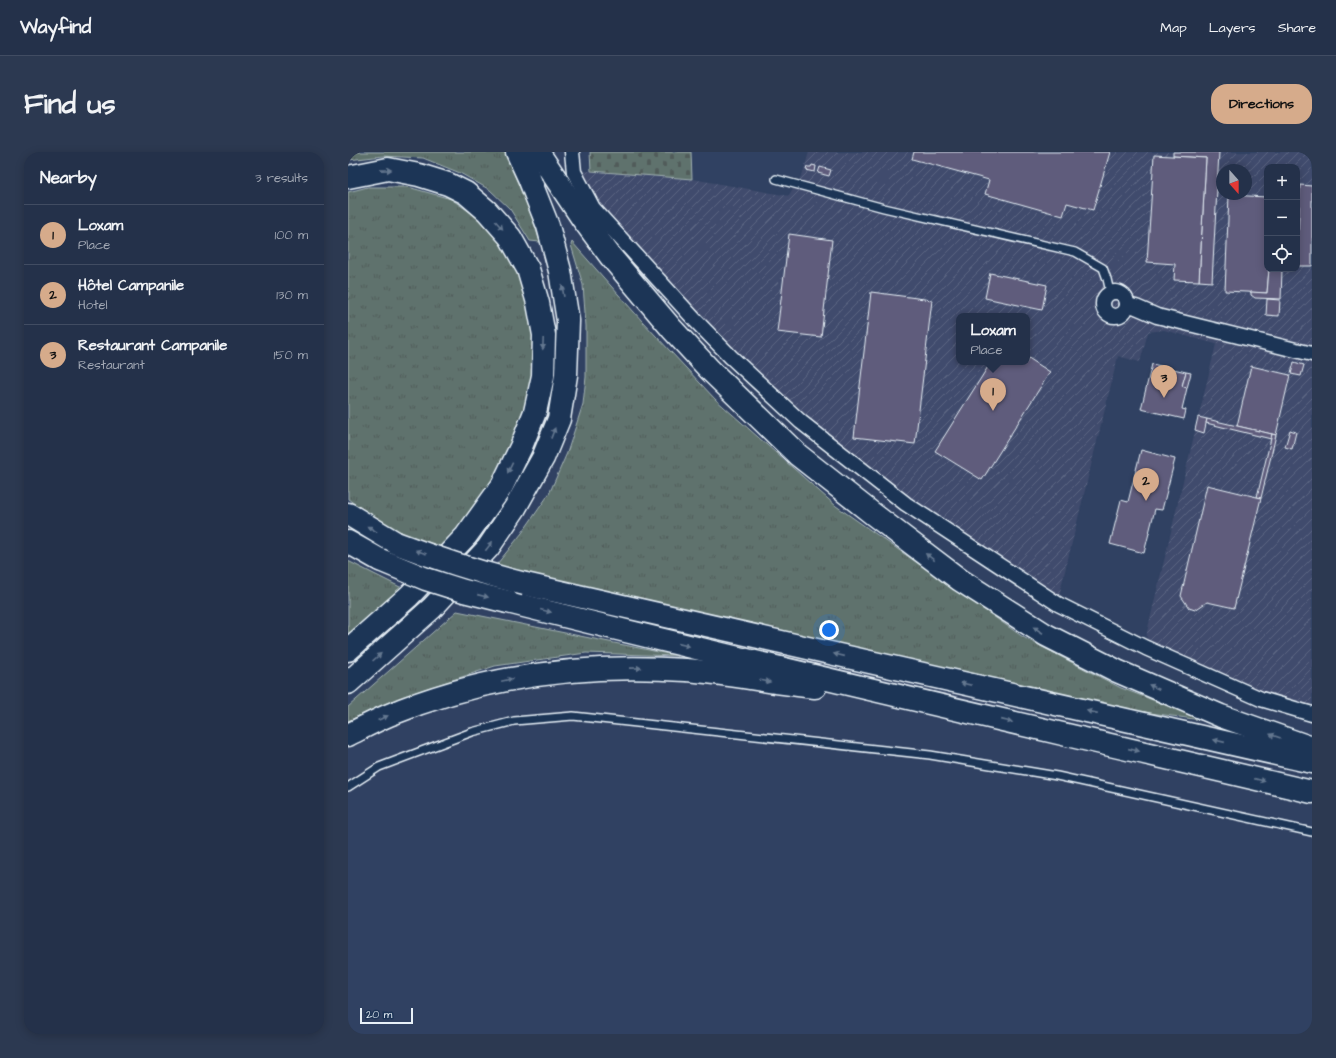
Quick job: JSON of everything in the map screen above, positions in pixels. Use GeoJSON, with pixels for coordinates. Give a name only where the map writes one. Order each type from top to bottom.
{"type":"FeatureCollection","features":[{"type":"Feature","properties":{"kind":"highway"},"geometry":{"type":"LineString","coordinates":[[348,682],[432,608],[488,548],[515,508],[543,458],[559,419],[566,375],[568,322],[560,271],[548,226],[517,152]]}},
{"type":"Feature","properties":{"kind":"highway"},"geometry":{"type":"LineString","coordinates":[[538,152],[582,218],[611,257],[672,329],[710,370],[798,455],[873,514],[960,580],[1046,635],[1117,671],[1221,716],[1312,748]]}},
{"type":"Feature","properties":{"kind":"highway"},"geometry":{"type":"LineString","coordinates":[[348,177],[354,174],[388,169],[419,175],[448,184],[466,193],[487,211],[510,237],[528,269],[538,303],[544,335],[542,376],[535,412],[521,447],[502,486],[466,536],[409,596],[348,650]]}},
{"type":"Feature","properties":{"kind":"highway"},"geometry":{"type":"LineString","coordinates":[[348,514],[396,543],[439,559],[493,576],[1312,762]]}},
{"type":"Feature","properties":{"kind":"highway"},"geometry":{"type":"LineString","coordinates":[[348,542],[380,560],[426,579],[464,592],[887,693],[1312,792]]}},
{"type":"Feature","properties":{"kind":"highway"},"geometry":{"type":"LineString","coordinates":[[348,735],[388,715],[440,697],[477,686],[562,671],[601,668],[687,670],[733,675],[784,684],[887,693]]}},
{"type":"Feature","properties":{"kind":"street"},"geometry":{"type":"LineString","coordinates":[[572,152],[574,172],[593,208],[695,320],[731,357],[801,422],[906,504],[1058,604],[1146,648],[1253,695],[1312,714]]}},
{"type":"Feature","properties":{"kind":"street"},"geometry":{"type":"LineString","coordinates":[[1110,292],[1122,294],[1126,299],[1126,310],[1122,314],[1112,316],[1107,314],[1104,310],[1102,305],[1106,295],[1110,292]]}},
{"type":"Feature","properties":{"kind":"street"},"geometry":{"type":"LineString","coordinates":[[1127,305],[1157,316],[1312,354]]}},
{"type":"Feature","properties":{"kind":"lane"},"geometry":{"type":"LineString","coordinates":[[776,179],[884,208],[1075,252],[1102,268],[1107,279],[1110,292]]}},
{"type":"Feature","properties":{"kind":"lane"},"geometry":{"type":"LineString","coordinates":[[348,787],[379,767],[472,732],[514,721],[573,716],[930,755],[1057,776],[1312,832]]}},
{"type":"Feature","properties":{"kind":"shaded area"},"geometry":{"type":"Polygon","coordinates":[[[809,152],[1312,152],[1312,714],[1146,648],[1147,632],[1216,344],[1164,330],[1148,332],[1140,362],[1118,356],[1058,604],[801,422],[659,282],[574,172],[591,171],[692,179],[789,196],[803,173],[809,152]]]}},
{"type":"Feature","properties":{"kind":"green space"},"geometry":{"type":"Polygon","coordinates":[[[348,152],[505,152],[532,217],[540,242],[530,241],[510,209],[490,190],[460,173],[423,158],[383,156],[348,160],[348,152]]]}},
{"type":"Feature","properties":{"kind":"green space"},"geometry":{"type":"Polygon","coordinates":[[[590,152],[691,152],[692,179],[591,171],[590,152]]]}},
{"type":"Feature","properties":{"kind":"green space"},"geometry":{"type":"Polygon","coordinates":[[[368,187],[408,187],[451,199],[480,219],[500,242],[514,264],[528,302],[533,327],[534,367],[527,410],[509,453],[480,499],[439,553],[399,536],[348,499],[348,192],[368,187]]]}},
{"type":"Feature","properties":{"kind":"green space"},"geometry":{"type":"Polygon","coordinates":[[[572,242],[642,321],[715,399],[836,506],[1023,637],[1121,688],[1208,721],[1129,710],[493,569],[522,533],[549,494],[567,453],[583,404],[586,377],[586,326],[583,285],[571,245],[572,242]]]}},
{"type":"Feature","properties":{"kind":"green space"},"geometry":{"type":"Polygon","coordinates":[[[348,561],[402,588],[348,639],[348,561]]]}},
{"type":"Feature","properties":{"kind":"green space"},"geometry":{"type":"Polygon","coordinates":[[[457,611],[678,656],[586,653],[495,666],[398,698],[348,721],[348,707],[457,611]]]}},
{"type":"Feature","properties":{"kind":"building"},"geometry":{"type":"Polygon","coordinates":[[[914,152],[1110,152],[1093,210],[1067,203],[1063,216],[985,194],[989,180],[912,159],[914,152]]]}},
{"type":"Feature","properties":{"kind":"building"},"geometry":{"type":"Polygon","coordinates":[[[1173,152],[1219,152],[1218,164],[1216,164],[1216,200],[1212,282],[1199,281],[1206,158],[1173,156],[1173,152]]]}},
{"type":"Feature","properties":{"kind":"building"},"geometry":{"type":"Polygon","coordinates":[[[1154,155],[1206,158],[1199,281],[1174,280],[1175,264],[1147,262],[1154,155]]]}},
{"type":"Feature","properties":{"kind":"building"},"geometry":{"type":"Polygon","coordinates":[[[812,165],[816,166],[815,172],[806,170],[807,167],[811,167],[812,165]]]}},
{"type":"Feature","properties":{"kind":"building"},"geometry":{"type":"Polygon","coordinates":[[[820,167],[831,170],[829,176],[818,173],[820,167]]]}},
{"type":"Feature","properties":{"kind":"building"},"geometry":{"type":"Polygon","coordinates":[[[1300,185],[1312,186],[1312,266],[1300,266],[1300,185]]]}},
{"type":"Feature","properties":{"kind":"building"},"geometry":{"type":"Polygon","coordinates":[[[1252,196],[1264,197],[1264,272],[1269,272],[1267,293],[1225,291],[1229,200],[1252,200],[1252,196]]]}},
{"type":"Feature","properties":{"kind":"building"},"geometry":{"type":"Polygon","coordinates":[[[789,234],[832,240],[821,337],[777,332],[789,234]]]}},
{"type":"Feature","properties":{"kind":"building"},"geometry":{"type":"Polygon","coordinates":[[[1269,272],[1282,272],[1281,299],[1255,298],[1251,295],[1251,292],[1267,293],[1269,272]]]}},
{"type":"Feature","properties":{"kind":"building"},"geometry":{"type":"Polygon","coordinates":[[[990,273],[1047,285],[1042,310],[985,298],[990,273]]]}},
{"type":"Feature","properties":{"kind":"building"},"geometry":{"type":"Polygon","coordinates":[[[871,292],[932,300],[915,444],[854,437],[871,292]]]}},
{"type":"Feature","properties":{"kind":"building"},"geometry":{"type":"Polygon","coordinates":[[[1267,299],[1280,300],[1279,316],[1266,315],[1267,299]]]}},
{"type":"Feature","properties":{"kind":"building"},"geometry":{"type":"Polygon","coordinates":[[[1030,359],[1050,372],[982,480],[935,451],[989,365],[1030,365],[1030,359]]]}},
{"type":"Feature","properties":{"kind":"building"},"geometry":{"type":"Polygon","coordinates":[[[1294,362],[1304,365],[1301,376],[1291,374],[1294,362]]]}},
{"type":"Feature","properties":{"kind":"building"},"geometry":{"type":"Polygon","coordinates":[[[1152,364],[1186,372],[1182,386],[1187,388],[1182,409],[1186,410],[1184,419],[1141,409],[1152,364]]]}},
{"type":"Feature","properties":{"kind":"building"},"geometry":{"type":"Polygon","coordinates":[[[1251,366],[1290,375],[1276,435],[1237,426],[1251,366]]]}},
{"type":"Feature","properties":{"kind":"building"},"geometry":{"type":"Polygon","coordinates":[[[1186,372],[1191,373],[1187,388],[1182,386],[1186,372]]]}},
{"type":"Feature","properties":{"kind":"building"},"geometry":{"type":"Polygon","coordinates":[[[1198,417],[1207,419],[1204,433],[1195,430],[1198,417]]]}},
{"type":"Feature","properties":{"kind":"building"},"geometry":{"type":"Polygon","coordinates":[[[1207,419],[1272,434],[1271,439],[1206,423],[1207,419]]]}},
{"type":"Feature","properties":{"kind":"building"},"geometry":{"type":"Polygon","coordinates":[[[1290,430],[1296,432],[1292,449],[1285,447],[1290,430]]]}},
{"type":"Feature","properties":{"kind":"building"},"geometry":{"type":"Polygon","coordinates":[[[1272,434],[1276,435],[1261,498],[1257,497],[1272,434]]]}},
{"type":"Feature","properties":{"kind":"building"},"geometry":{"type":"Polygon","coordinates":[[[1141,450],[1175,459],[1162,510],[1155,509],[1144,553],[1110,544],[1121,500],[1128,502],[1141,450]]]}},
{"type":"Feature","properties":{"kind":"building"},"geometry":{"type":"Polygon","coordinates":[[[1207,485],[1261,498],[1234,608],[1207,602],[1195,610],[1189,608],[1181,596],[1207,485]]]}},
{"type":"Feature","properties":{"kind":"place","name":"Restaurant Campanile"},"geometry":{"type":"Point","coordinates":[1164,398]}},
{"type":"Feature","properties":{"kind":"place","name":"Loxam"},"geometry":{"type":"Point","coordinates":[993,411]}},
{"type":"Feature","properties":{"kind":"place","name":"Hôtel Campanile"},"geometry":{"type":"Point","coordinates":[1146,501]}}]}
